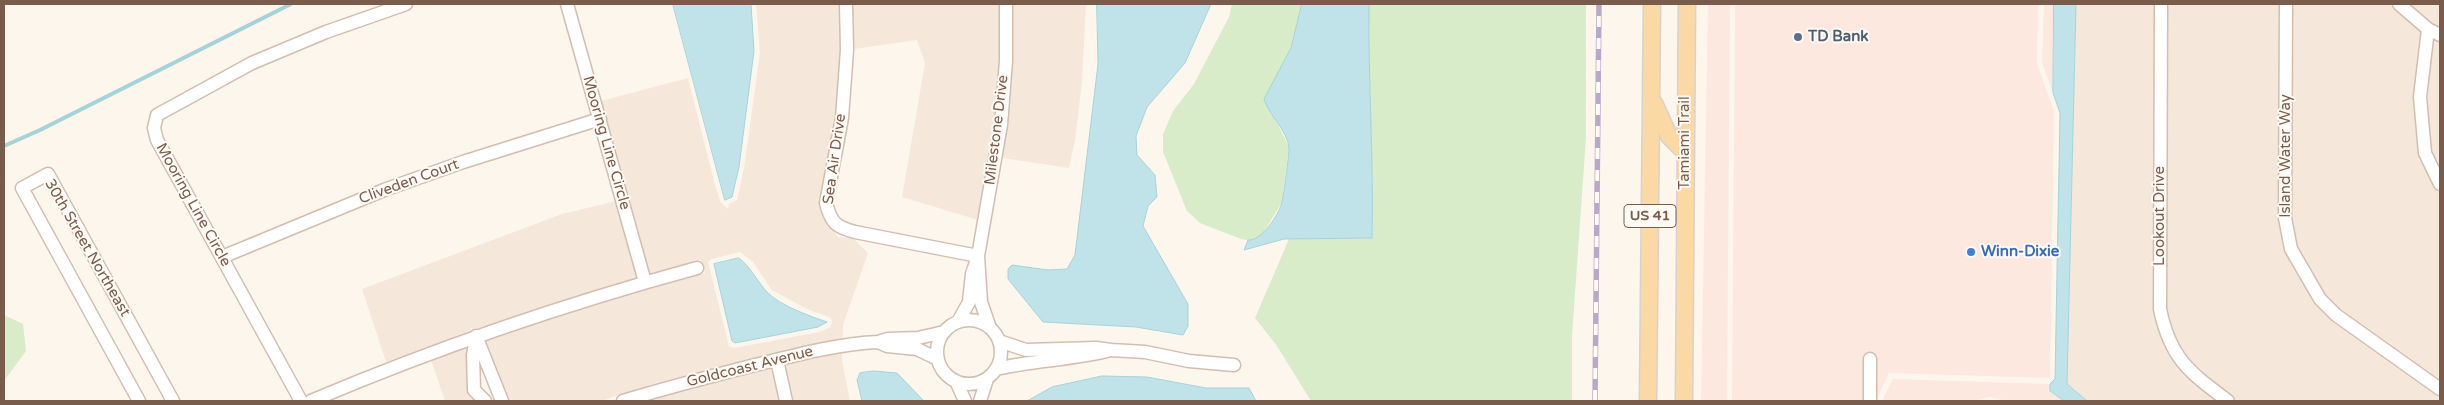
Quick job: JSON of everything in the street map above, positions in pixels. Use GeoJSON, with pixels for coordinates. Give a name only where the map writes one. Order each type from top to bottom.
{"type":"FeatureCollection","features":[{"type":"Feature","properties":{"kind":"main road","name":"US 41"},"geometry":{"type":"LineString","coordinates":[[1648,401],[1652,4]]}},
{"type":"Feature","properties":{"kind":"main road","name":"Tamiami Trail"},"geometry":{"type":"LineString","coordinates":[[1684,401],[1686,4]]}},
{"type":"Feature","properties":{"kind":"main road"},"geometry":{"type":"LineString","coordinates":[[1651,94],[1669,136],[1685,152]]}},
{"type":"Feature","properties":{"kind":"street","name":"Mooring Line Circle"},"geometry":{"type":"LineString","coordinates":[[301,401],[156,140],[154,128],[157,115],[252,63],[326,32],[406,4]]}},
{"type":"Feature","properties":{"kind":"street","name":"Mooring Line Circle"},"geometry":{"type":"LineString","coordinates":[[567,4],[645,282]]}},
{"type":"Feature","properties":{"kind":"street","name":"Sea Air Drive"},"geometry":{"type":"LineString","coordinates":[[846,4],[847,50],[842,118],[826,203],[829,216],[840,228],[978,256]]}},
{"type":"Feature","properties":{"kind":"street","name":"Milestone Drive"},"geometry":{"type":"LineString","coordinates":[[958,322],[969,302],[972,274],[978,256],[1001,125],[1006,61],[1006,4]]}},
{"type":"Feature","properties":{"kind":"street","name":"Lookout Drive"},"geometry":{"type":"LineString","coordinates":[[2161,4],[2160,309],[2165,333],[2177,357],[2197,378],[2228,401]]}},
{"type":"Feature","properties":{"kind":"street","name":"Island Water Way"},"geometry":{"type":"LineString","coordinates":[[2286,4],[2284,218],[2292,249],[2320,299],[2336,315],[2440,389]]}},
{"type":"Feature","properties":{"kind":"street"},"geometry":{"type":"LineString","coordinates":[[2399,4],[2428,30],[2440,35]]}},
{"type":"Feature","properties":{"kind":"street"},"geometry":{"type":"LineString","coordinates":[[2428,30],[2420,97],[2425,153],[2440,184]]}},
{"type":"Feature","properties":{"kind":"street","name":"Cliveden Court"},"geometry":{"type":"LineString","coordinates":[[222,257],[384,190],[463,162],[600,119]]}},
{"type":"Feature","properties":{"kind":"street","name":"30th Street Northeast"},"geometry":{"type":"LineString","coordinates":[[139,401],[22,188],[48,174],[173,401]]}},
{"type":"Feature","properties":{"kind":"street","name":"Milestone Drive"},"geometry":{"type":"LineString","coordinates":[[978,256],[981,302],[990,328]]}},
{"type":"Feature","properties":{"kind":"street"},"geometry":{"type":"LineString","coordinates":[[311,401],[386,369],[476,336],[645,282],[697,268]]}},
{"type":"Feature","properties":{"kind":"street"},"geometry":{"type":"LineString","coordinates":[[965,401],[956,382],[943,371],[938,359],[937,347],[944,332],[958,322],[975,321],[990,328],[999,342],[1001,358],[980,401]]}},
{"type":"Feature","properties":{"kind":"street","name":"Goldcoast Avenue"},"geometry":{"type":"LineString","coordinates":[[623,401],[658,390],[853,343],[878,342],[944,332]]}},
{"type":"Feature","properties":{"kind":"street"},"geometry":{"type":"LineString","coordinates":[[476,336],[473,356],[474,390],[485,401]]}},
{"type":"Feature","properties":{"kind":"street"},"geometry":{"type":"LineString","coordinates":[[476,336],[502,401]]}},
{"type":"Feature","properties":{"kind":"street","name":"Goldcoast Avenue"},"geometry":{"type":"LineString","coordinates":[[878,342],[887,346],[917,349],[938,359]]}},
{"type":"Feature","properties":{"kind":"street"},"geometry":{"type":"LineString","coordinates":[[999,342],[1026,350],[1096,348],[1145,352],[1190,362],[1234,365]]}},
{"type":"Feature","properties":{"kind":"street"},"geometry":{"type":"LineString","coordinates":[[956,382],[972,384],[992,374],[1025,362],[1111,350]]}},
{"type":"Feature","properties":{"kind":"street"},"geometry":{"type":"LineString","coordinates":[[1870,359],[1870,401]]}},
{"type":"Feature","properties":{"kind":"street"},"geometry":{"type":"LineString","coordinates":[[777,360],[786,401]]}},
{"type":"Feature","properties":{"kind":"shaded area"},"geometry":{"type":"Polygon","coordinates":[[[756,4],[840,4],[841,49],[836,117],[820,204],[823,218],[838,237],[854,239],[868,253],[843,325],[843,338],[770,354],[656,383],[601,401],[508,401],[484,341],[537,322],[705,273],[701,260],[649,274],[601,101],[688,78],[715,185],[721,203],[728,209],[729,204],[737,200],[744,168],[760,53],[756,4]],[[740,252],[712,259],[708,262],[729,346],[734,348],[819,332],[831,327],[832,320],[829,317],[807,309],[772,290],[753,262],[740,252]]]}},
{"type":"Feature","properties":{"kind":"shaded area"},"geometry":{"type":"Polygon","coordinates":[[[852,4],[999,4],[999,60],[994,124],[978,220],[902,197],[925,63],[917,40],[854,49],[852,4]]]}},
{"type":"Feature","properties":{"kind":"shaded area"},"geometry":{"type":"Polygon","coordinates":[[[1012,4],[1086,4],[1082,82],[1075,141],[1069,168],[1002,158],[1007,127],[1012,4]]]}},
{"type":"Feature","properties":{"kind":"shaded area"},"geometry":{"type":"Polygon","coordinates":[[[1708,4],[1730,4],[1727,401],[1701,401],[1708,4]]]}},
{"type":"Feature","properties":{"kind":"shaded area"},"geometry":{"type":"Polygon","coordinates":[[[1735,4],[2038,4],[2037,63],[2054,112],[2050,378],[1889,373],[1876,401],[1732,401],[1735,4]]]}},
{"type":"Feature","properties":{"kind":"shaded area"},"geometry":{"type":"Polygon","coordinates":[[[2044,4],[2054,4],[2053,93],[2042,63],[2044,4]]]}},
{"type":"Feature","properties":{"kind":"shaded area"},"geometry":{"type":"Polygon","coordinates":[[[2076,4],[2155,4],[2154,308],[2160,336],[2173,361],[2194,384],[2217,401],[2087,401],[2067,384],[2076,4]]]}},
{"type":"Feature","properties":{"kind":"shaded area"},"geometry":{"type":"Polygon","coordinates":[[[2167,4],[2280,4],[2278,217],[2286,251],[2315,302],[2333,320],[2440,397],[2440,401],[2238,401],[2201,373],[2182,353],[2171,331],[2166,309],[2167,4]]]}},
{"type":"Feature","properties":{"kind":"shaded area"},"geometry":{"type":"Polygon","coordinates":[[[2292,4],[2391,4],[2421,32],[2420,156],[2440,195],[2440,381],[2340,310],[2325,295],[2297,247],[2291,218],[2292,4]]]}},
{"type":"Feature","properties":{"kind":"shaded area"},"geometry":{"type":"Polygon","coordinates":[[[2407,4],[2440,4],[2440,28],[2430,23],[2407,4]]]}},
{"type":"Feature","properties":{"kind":"shaded area"},"geometry":{"type":"Polygon","coordinates":[[[2434,39],[2440,42],[2440,170],[2432,152],[2427,97],[2434,39]]]}},
{"type":"Feature","properties":{"kind":"shaded area"},"geometry":{"type":"Polygon","coordinates":[[[616,201],[638,277],[475,329],[471,328],[470,331],[386,362],[362,289],[562,214],[616,201]]]}},
{"type":"Feature","properties":{"kind":"shaded area"},"geometry":{"type":"Polygon","coordinates":[[[468,347],[467,355],[477,401],[445,401],[431,360],[468,347]]]}},
{"type":"Feature","properties":{"kind":"shaded area"},"geometry":{"type":"Polygon","coordinates":[[[842,352],[850,401],[793,401],[785,365],[842,352]]]}},
{"type":"Feature","properties":{"kind":"shaded area"},"geometry":{"type":"Polygon","coordinates":[[[772,368],[780,401],[657,401],[656,398],[772,368]]]}},
{"type":"Feature","properties":{"kind":"shaded area"},"geometry":{"type":"Polygon","coordinates":[[[1893,379],[2050,384],[2050,391],[2064,401],[2006,401],[1990,397],[1974,401],[1882,401],[1893,379]]]}},
{"type":"Feature","properties":{"kind":"green space"},"geometry":{"type":"Polygon","coordinates":[[[1232,4],[1302,4],[1291,48],[1265,99],[1289,147],[1282,202],[1261,237],[1253,241],[1241,239],[1200,223],[1187,211],[1163,152],[1163,134],[1173,111],[1194,84],[1229,17],[1232,4]]]}},
{"type":"Feature","properties":{"kind":"green space"},"geometry":{"type":"Polygon","coordinates":[[[1369,4],[1586,4],[1586,137],[1572,336],[1572,401],[1311,401],[1277,346],[1255,318],[1289,239],[1372,238],[1369,4]]]}},
{"type":"Feature","properties":{"kind":"green space"},"geometry":{"type":"Polygon","coordinates":[[[4,315],[23,324],[26,351],[4,381],[4,315]]]}},
{"type":"Feature","properties":{"kind":"water"},"geometry":{"type":"Polygon","coordinates":[[[673,4],[751,4],[754,51],[739,167],[732,197],[725,200],[673,4]]]}},
{"type":"Feature","properties":{"kind":"water"},"geometry":{"type":"Polygon","coordinates":[[[1097,4],[1211,4],[1185,63],[1147,107],[1136,136],[1137,155],[1155,175],[1157,197],[1148,206],[1143,226],[1188,304],[1188,326],[1183,335],[1136,327],[1043,322],[1008,279],[1008,269],[1012,265],[1048,270],[1067,269],[1075,255],[1098,64],[1097,4]]]}},
{"type":"Feature","properties":{"kind":"water"},"geometry":{"type":"Polygon","coordinates":[[[1302,4],[1369,4],[1372,238],[1284,239],[1244,250],[1248,240],[1259,236],[1269,226],[1278,213],[1282,202],[1289,148],[1288,142],[1264,99],[1291,48],[1302,4]]]}},
{"type":"Feature","properties":{"kind":"water"},"geometry":{"type":"Polygon","coordinates":[[[2054,4],[2076,4],[2067,384],[2087,401],[2064,401],[2050,391],[2050,384],[2055,379],[2060,113],[2053,93],[2054,4]]]}},
{"type":"Feature","properties":{"kind":"water"},"geometry":{"type":"Polygon","coordinates":[[[739,258],[764,289],[774,298],[796,310],[827,322],[818,327],[735,343],[732,341],[714,264],[739,258]]]}},
{"type":"Feature","properties":{"kind":"water"},"geometry":{"type":"Polygon","coordinates":[[[874,371],[897,373],[924,401],[862,401],[857,380],[860,373],[874,371]]]}},
{"type":"Feature","properties":{"kind":"water"},"geometry":{"type":"Polygon","coordinates":[[[1102,376],[1147,377],[1206,388],[1249,388],[1256,401],[1027,401],[1052,387],[1102,376]]]}},
{"type":"Feature","properties":{"kind":"waterway"},"geometry":{"type":"LineString","coordinates":[[4,146],[40,130],[291,4]]}},
{"type":"Feature","properties":{"kind":"railway"},"geometry":{"type":"LineString","coordinates":[[1595,401],[1599,4]]}},
{"type":"Feature","properties":{"kind":"place","name":"TD Bank"},"geometry":{"type":"Point","coordinates":[1798,37]}},
{"type":"Feature","properties":{"kind":"place","name":"Winn-Dixie"},"geometry":{"type":"Point","coordinates":[1971,252]}}]}
